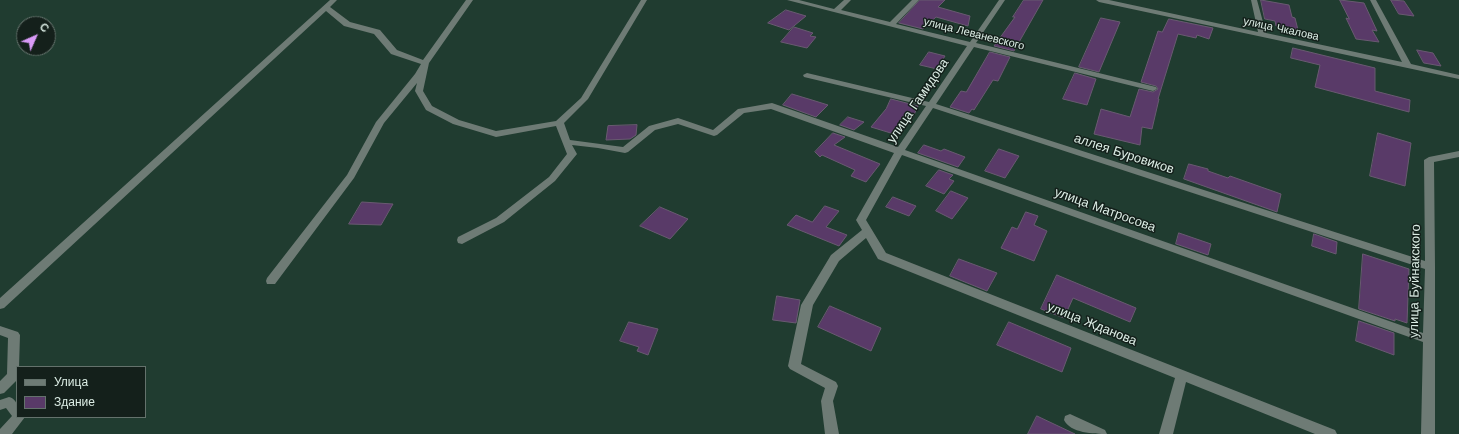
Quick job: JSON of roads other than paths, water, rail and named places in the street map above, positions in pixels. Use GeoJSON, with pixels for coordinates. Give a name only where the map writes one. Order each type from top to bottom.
{"type":"FeatureCollection","features":[{"type":"Feature","properties":{"kind":"street"},"geometry":{"type":"LineString","coordinates":[[0,305],[334,0]]}},
{"type":"Feature","properties":{"kind":"street"},"geometry":{"type":"LineString","coordinates":[[271,281],[351,176],[380,122],[419,76],[424,63],[470,0]]}},
{"type":"Feature","properties":{"kind":"street"},"geometry":{"type":"LineString","coordinates":[[424,63],[419,91],[429,108],[456,122],[496,134],[559,123],[584,99],[644,0]]}},
{"type":"Feature","properties":{"kind":"street","name":"улица Леваневского"},"geometry":{"type":"LineString","coordinates":[[790,0],[1153,89]]}},
{"type":"Feature","properties":{"kind":"street"},"geometry":{"type":"LineString","coordinates":[[836,11],[848,0]]}},
{"type":"Feature","properties":{"kind":"street"},"geometry":{"type":"LineString","coordinates":[[891,25],[916,0]]}},
{"type":"Feature","properties":{"kind":"street","name":"улица Гамидова"},"geometry":{"type":"LineString","coordinates":[[862,220],[900,151],[1002,0]]}},
{"type":"Feature","properties":{"kind":"street","name":"улица Чкалова"},"geometry":{"type":"LineString","coordinates":[[1099,0],[1459,77]]}},
{"type":"Feature","properties":{"kind":"street"},"geometry":{"type":"LineString","coordinates":[[1254,0],[1263,36]]}},
{"type":"Feature","properties":{"kind":"street"},"geometry":{"type":"LineString","coordinates":[[1373,0],[1408,66]]}},
{"type":"Feature","properties":{"kind":"street"},"geometry":{"type":"LineString","coordinates":[[325,7],[347,24],[377,32],[394,52],[424,63]]}},
{"type":"Feature","properties":{"kind":"street","name":"аллея Буровиков"},"geometry":{"type":"LineString","coordinates":[[807,75],[931,105],[1430,267]]}},
{"type":"Feature","properties":{"kind":"street","name":"улица Матросова"},"geometry":{"type":"LineString","coordinates":[[566,142],[598,145],[625,150],[652,128],[678,121],[714,133],[741,110],[772,106],[1428,339]]}},
{"type":"Feature","properties":{"kind":"street"},"geometry":{"type":"LineString","coordinates":[[462,240],[500,220],[552,179],[572,154],[559,123]]}},
{"type":"Feature","properties":{"kind":"street","name":"улица Буйнакского"},"geometry":{"type":"LineString","coordinates":[[1428,434],[1430,267],[1429,160],[1459,154]]}},
{"type":"Feature","properties":{"kind":"street","name":"улица Жданова"},"geometry":{"type":"LineString","coordinates":[[862,220],[882,256],[1330,434]]}},
{"type":"Feature","properties":{"kind":"street"},"geometry":{"type":"LineString","coordinates":[[832,434],[827,401],[832,386],[794,366],[807,305],[824,273],[835,258],[868,231]]}},
{"type":"Feature","properties":{"kind":"street"},"geometry":{"type":"LineString","coordinates":[[0,330],[14,335],[14,342],[13,376],[0,389]]}},
{"type":"Feature","properties":{"kind":"street"},"geometry":{"type":"LineString","coordinates":[[1166,434],[1182,375]]}},
{"type":"Feature","properties":{"kind":"street"},"geometry":{"type":"LineString","coordinates":[[0,405],[9,402],[16,412]]}},
{"type":"Feature","properties":{"kind":"street"},"geometry":{"type":"LineString","coordinates":[[4,434],[18,418]]}},
{"type":"Feature","properties":{"kind":"street"},"geometry":{"type":"LineString","coordinates":[[1070,420],[1100,434]]}}]}
